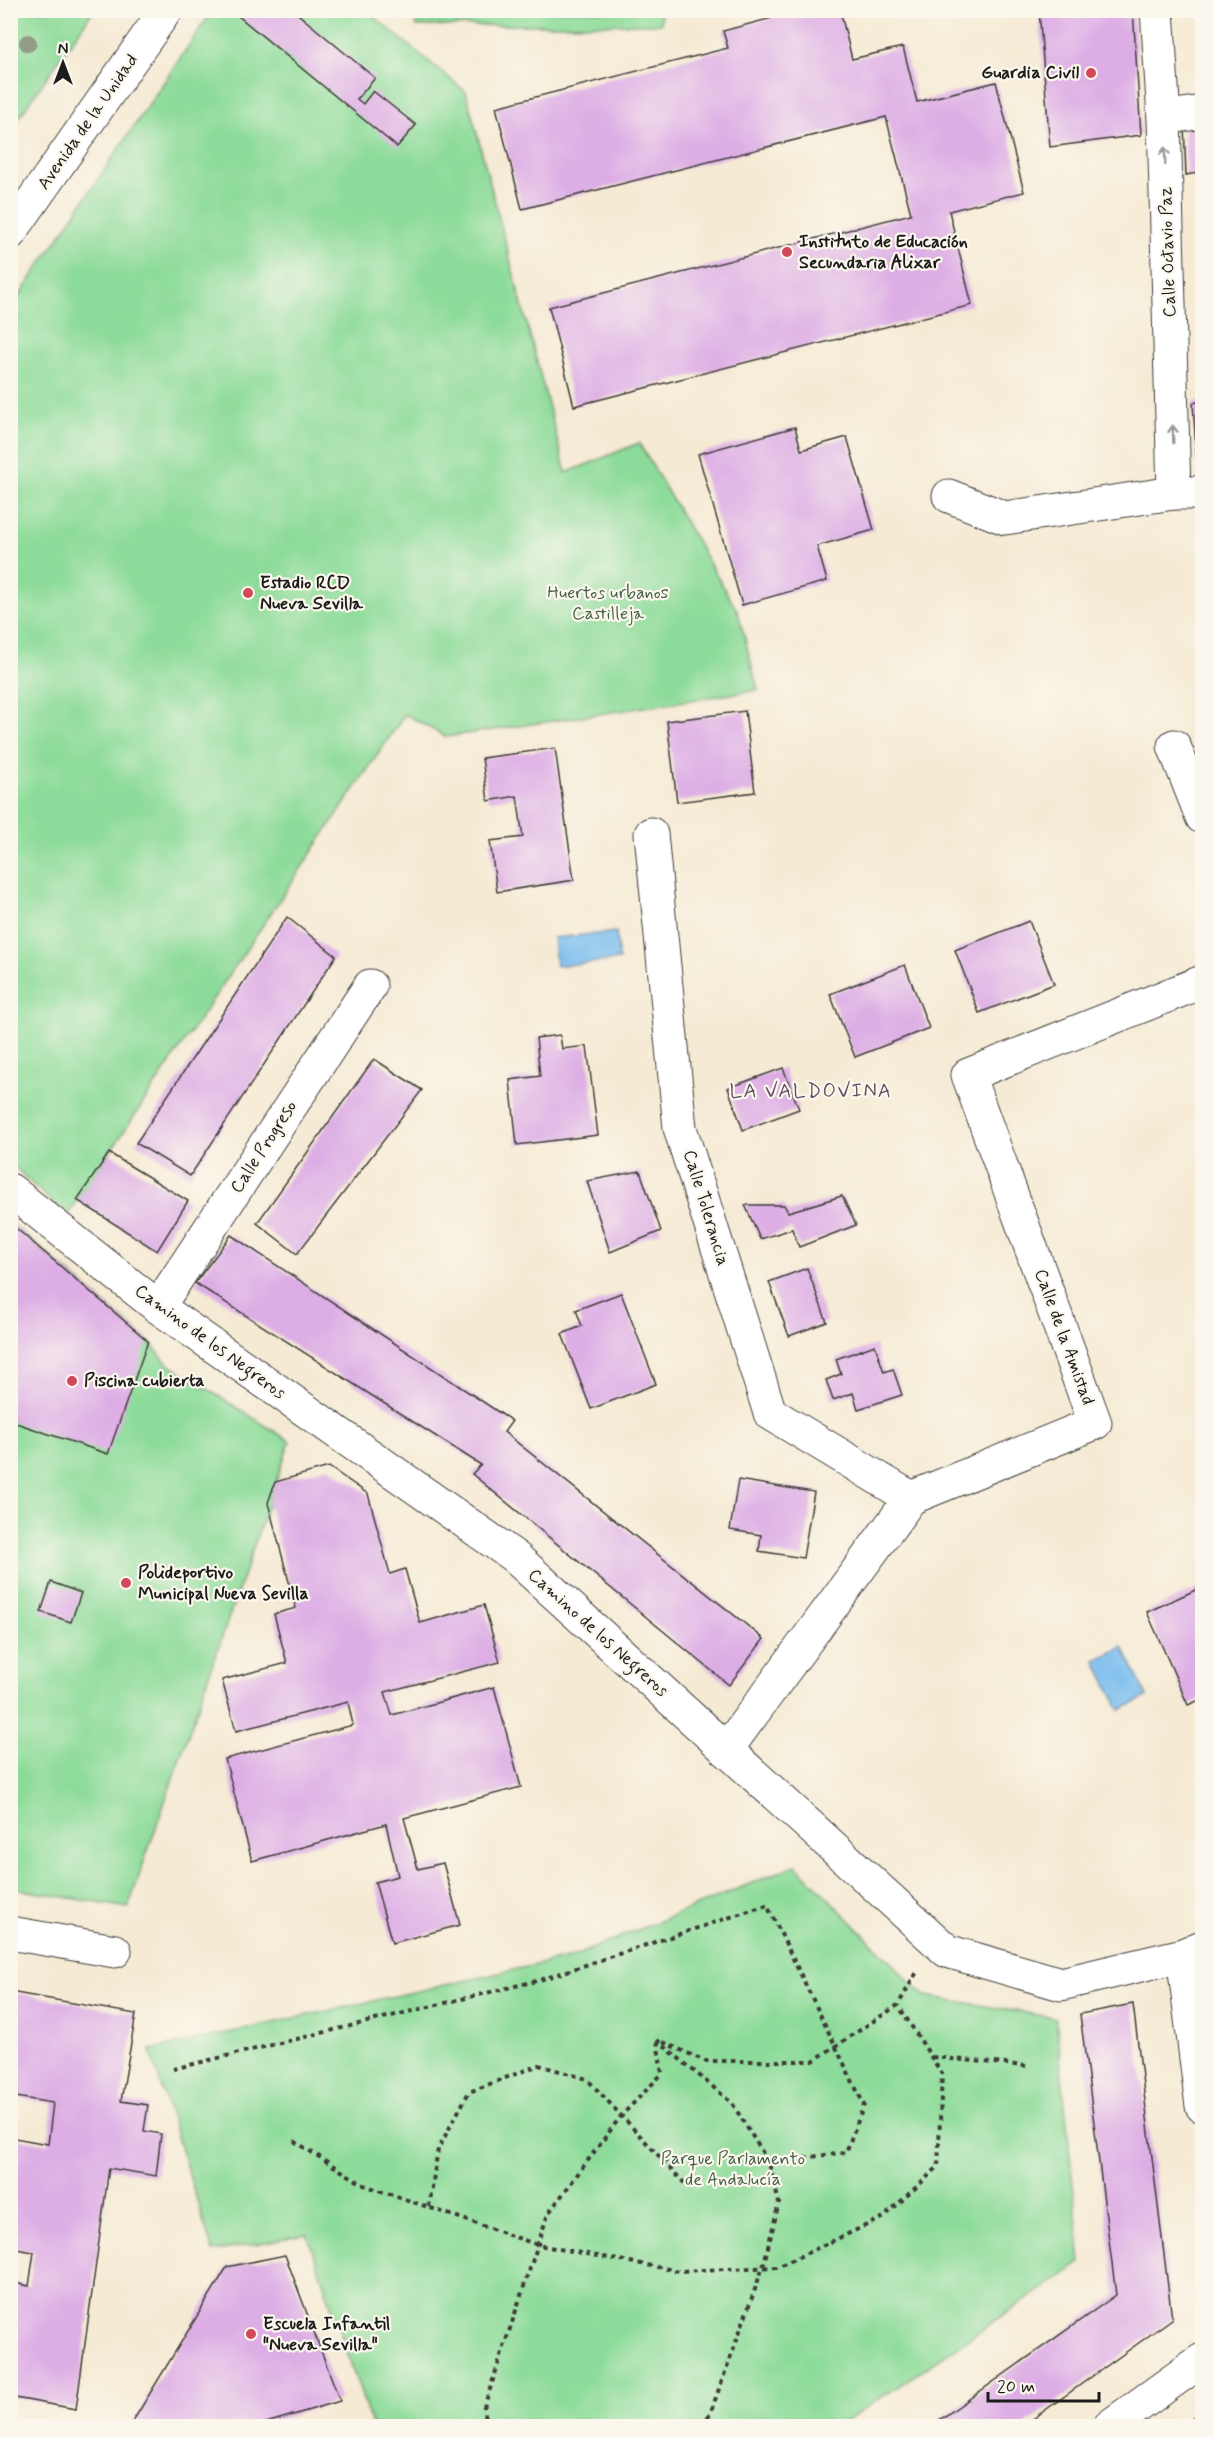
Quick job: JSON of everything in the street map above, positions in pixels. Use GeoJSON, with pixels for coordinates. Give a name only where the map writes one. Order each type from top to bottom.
{"type":"FeatureCollection","features":[{"type":"Feature","properties":{"kind":"street","name":"Avenida de la Unidad"},"geometry":{"type":"LineString","coordinates":[[10,233],[166,10]]}},
{"type":"Feature","properties":{"kind":"street","name":"Calle Octavio Paz"},"geometry":{"type":"LineString","coordinates":[[1157,10],[1188,493]]}},
{"type":"Feature","properties":{"kind":"street"},"geometry":{"type":"LineString","coordinates":[[1164,118],[1203,112]]}},
{"type":"Feature","properties":{"kind":"street"},"geometry":{"type":"LineString","coordinates":[[949,496],[1005,518],[1188,493]]}},
{"type":"Feature","properties":{"kind":"street"},"geometry":{"type":"LineString","coordinates":[[1174,746],[1203,817]]}},
{"type":"Feature","properties":{"kind":"street","name":"Calle Tolerancia"},"geometry":{"type":"LineString","coordinates":[[651,834],[681,1128],[770,1413],[911,1498]]}},
{"type":"Feature","properties":{"kind":"street","name":"Calle de la Amistad"},"geometry":{"type":"LineString","coordinates":[[911,1498],[1095,1423],[968,1075],[1203,982]]}},
{"type":"Feature","properties":{"kind":"street","name":"Calle Progreso"},"geometry":{"type":"LineString","coordinates":[[158,1307],[370,986]]}},
{"type":"Feature","properties":{"kind":"street","name":"Camino de los Negreros"},"geometry":{"type":"LineString","coordinates":[[10,1190],[158,1307],[515,1557],[947,1951],[1061,1984],[1193,1951]]}},
{"type":"Feature","properties":{"kind":"street"},"geometry":{"type":"LineString","coordinates":[[726,1750],[911,1498]]}},
{"type":"Feature","properties":{"kind":"street"},"geometry":{"type":"LineString","coordinates":[[10,1933],[115,1951]]}},
{"type":"Feature","properties":{"kind":"street"},"geometry":{"type":"LineString","coordinates":[[1193,1951],[1203,2106]]}},
{"type":"Feature","properties":{"kind":"street"},"geometry":{"type":"LineString","coordinates":[[1110,2427],[1203,2360]]}},
{"type":"Feature","properties":{"kind":"path"},"geometry":{"type":"LineString","coordinates":[[173,2069],[540,1980],[767,1905],[864,2105],[846,2152],[769,2163]]}},
{"type":"Feature","properties":{"kind":"path"},"geometry":{"type":"LineString","coordinates":[[294,2141],[364,2185],[538,2245],[679,2271],[777,2267],[884,2217],[938,2167],[942,2074],[898,2005],[813,2061],[705,2061],[657,2040]]}},
{"type":"Feature","properties":{"kind":"path"},"geometry":{"type":"LineString","coordinates":[[485,2427],[484,2407],[548,2214],[621,2116],[662,2074],[657,2040]]}},
{"type":"Feature","properties":{"kind":"path"},"geometry":{"type":"LineString","coordinates":[[657,2040],[732,2103],[769,2163],[779,2203],[764,2267],[710,2414],[701,2427]]}},
{"type":"Feature","properties":{"kind":"path"},"geometry":{"type":"LineString","coordinates":[[931,2057],[1026,2066]]}},
{"type":"Feature","properties":{"kind":"path"},"geometry":{"type":"LineString","coordinates":[[429,2207],[438,2149],[469,2092],[539,2065],[587,2079],[688,2187]]}},
{"type":"Feature","properties":{"kind":"green space"},"geometry":{"type":"Polygon","coordinates":[[[10,11],[93,11],[11,129],[10,11]]]}},
{"type":"Feature","properties":{"kind":"green space","name":"Estadio RCD Nueva Sevilla"},"geometry":{"type":"Polygon","coordinates":[[[212,11],[367,11],[466,92],[566,473],[639,443],[738,612],[758,690],[446,737],[405,714],[67,1216],[11,1164],[11,308],[212,11]]]}},
{"type":"Feature","properties":{"kind":"green space"},"geometry":{"type":"Polygon","coordinates":[[[416,11],[661,11],[661,24],[416,26],[416,11]]]}},
{"type":"Feature","properties":{"kind":"green space","name":"Polideportivo Municipal Nueva Sevilla"},"geometry":{"type":"Polygon","coordinates":[[[11,1223],[148,1341],[168,1364],[290,1441],[128,1908],[11,1888],[11,1223]]]}},
{"type":"Feature","properties":{"kind":"green space","name":"Parque Parlamento de Andalucía"},"geometry":{"type":"Polygon","coordinates":[[[796,1865],[926,1996],[1056,2018],[1081,2263],[839,2426],[372,2426],[307,2234],[213,2252],[150,2050],[572,1957],[796,1865]]]}},
{"type":"Feature","properties":{"kind":"water"},"geometry":{"type":"Polygon","coordinates":[[[616,932],[619,960],[556,966],[553,938],[616,932]]]}},
{"type":"Feature","properties":{"kind":"water"},"geometry":{"type":"Polygon","coordinates":[[[1123,1647],[1147,1697],[1120,1710],[1095,1660],[1123,1647]]]}},
{"type":"Feature","properties":{"kind":"building"},"geometry":{"type":"Polygon","coordinates":[[[231,10],[293,10],[375,78],[357,99],[363,104],[373,91],[416,125],[397,147],[231,10]]]}},
{"type":"Feature","properties":{"kind":"building"},"geometry":{"type":"Polygon","coordinates":[[[802,10],[840,10],[852,59],[903,47],[917,102],[996,82],[1024,192],[949,211],[972,305],[574,406],[549,307],[911,214],[886,117],[522,209],[496,107],[728,48],[723,31],[802,10]]]}},
{"type":"Feature","properties":{"kind":"building","name":"Guardia Civil"},"geometry":{"type":"Polygon","coordinates":[[[1039,10],[1133,10],[1141,135],[1050,147],[1039,10]]]}},
{"type":"Feature","properties":{"kind":"building"},"geometry":{"type":"Polygon","coordinates":[[[1202,121],[1202,172],[1186,175],[1184,124],[1202,121]]]}},
{"type":"Feature","properties":{"kind":"building"},"geometry":{"type":"Polygon","coordinates":[[[1202,401],[1202,462],[1197,463],[1193,403],[1202,401]]]}},
{"type":"Feature","properties":{"kind":"building"},"geometry":{"type":"Polygon","coordinates":[[[795,427],[801,450],[847,437],[874,530],[817,546],[827,581],[742,605],[698,454],[795,427]]]}},
{"type":"Feature","properties":{"kind":"building"},"geometry":{"type":"Polygon","coordinates":[[[745,711],[755,792],[677,802],[667,721],[745,711]]]}},
{"type":"Feature","properties":{"kind":"building"},"geometry":{"type":"Polygon","coordinates":[[[555,748],[574,880],[497,892],[490,841],[523,837],[517,796],[488,801],[482,758],[555,748]]]}},
{"type":"Feature","properties":{"kind":"building"},"geometry":{"type":"Polygon","coordinates":[[[287,917],[336,956],[190,1176],[136,1143],[287,917]]]}},
{"type":"Feature","properties":{"kind":"building"},"geometry":{"type":"Polygon","coordinates":[[[1029,921],[1054,984],[979,1013],[955,950],[1029,921]]]}},
{"type":"Feature","properties":{"kind":"building"},"geometry":{"type":"Polygon","coordinates":[[[905,965],[929,1028],[855,1057],[830,994],[905,965]]]}},
{"type":"Feature","properties":{"kind":"building"},"geometry":{"type":"Polygon","coordinates":[[[560,1035],[562,1049],[587,1046],[598,1135],[517,1145],[510,1080],[540,1076],[536,1038],[560,1035]]]}},
{"type":"Feature","properties":{"kind":"building"},"geometry":{"type":"Polygon","coordinates":[[[374,1059],[422,1090],[297,1254],[257,1223],[374,1059]]]}},
{"type":"Feature","properties":{"kind":"building"},"geometry":{"type":"Polygon","coordinates":[[[783,1068],[799,1109],[743,1130],[728,1088],[783,1068]]]}},
{"type":"Feature","properties":{"kind":"building"},"geometry":{"type":"Polygon","coordinates":[[[109,1153],[188,1201],[157,1251],[77,1200],[109,1153]]]}},
{"type":"Feature","properties":{"kind":"building"},"geometry":{"type":"Polygon","coordinates":[[[640,1171],[661,1231],[610,1252],[587,1181],[640,1171]]]}},
{"type":"Feature","properties":{"kind":"building"},"geometry":{"type":"Polygon","coordinates":[[[842,1196],[856,1225],[799,1247],[792,1229],[760,1239],[745,1205],[784,1205],[788,1212],[842,1196]]]}},
{"type":"Feature","properties":{"kind":"building","name":"Piscina cubierta"},"geometry":{"type":"Polygon","coordinates":[[[10,1223],[148,1341],[108,1454],[10,1421],[10,1223]]]}},
{"type":"Feature","properties":{"kind":"building"},"geometry":{"type":"Polygon","coordinates":[[[231,1235],[512,1421],[504,1432],[764,1639],[729,1685],[472,1474],[481,1465],[195,1283],[231,1235]]]}},
{"type":"Feature","properties":{"kind":"building"},"geometry":{"type":"Polygon","coordinates":[[[807,1268],[827,1322],[789,1336],[769,1282],[807,1268]]]}},
{"type":"Feature","properties":{"kind":"building"},"geometry":{"type":"Polygon","coordinates":[[[621,1293],[656,1384],[591,1409],[562,1334],[582,1326],[576,1310],[621,1293]]]}},
{"type":"Feature","properties":{"kind":"building"},"geometry":{"type":"Polygon","coordinates":[[[875,1345],[884,1372],[893,1369],[902,1395],[858,1409],[853,1393],[833,1400],[826,1380],[841,1374],[836,1359],[875,1345]]]}},
{"type":"Feature","properties":{"kind":"building"},"geometry":{"type":"Polygon","coordinates":[[[329,1467],[368,1494],[390,1574],[405,1569],[420,1623],[484,1605],[500,1662],[385,1692],[392,1715],[494,1687],[521,1787],[404,1818],[418,1869],[443,1863],[460,1925],[392,1943],[375,1882],[398,1876],[386,1824],[252,1861],[225,1759],[353,1725],[348,1702],[236,1731],[222,1680],[287,1663],[274,1614],[296,1608],[268,1503],[275,1482],[329,1467]]]}},
{"type":"Feature","properties":{"kind":"building"},"geometry":{"type":"Polygon","coordinates":[[[738,1480],[814,1492],[803,1558],[759,1551],[761,1535],[730,1530],[738,1480]]]}},
{"type":"Feature","properties":{"kind":"building"},"geometry":{"type":"Polygon","coordinates":[[[51,1582],[81,1593],[71,1622],[41,1612],[51,1582]]]}},
{"type":"Feature","properties":{"kind":"building"},"geometry":{"type":"Polygon","coordinates":[[[1202,1587],[1202,1699],[1188,1705],[1147,1612],[1202,1587]]]}},
{"type":"Feature","properties":{"kind":"building"},"geometry":{"type":"Polygon","coordinates":[[[10,1992],[136,2014],[121,2101],[148,2105],[144,2131],[161,2134],[156,2176],[109,2168],[76,2409],[10,2397],[10,2282],[29,2286],[34,2252],[10,2248],[10,2166],[15,2138],[48,2144],[53,2103],[10,2096],[10,1992]]]}},
{"type":"Feature","properties":{"kind":"building"},"geometry":{"type":"Polygon","coordinates":[[[1133,2004],[1172,2319],[1023,2426],[931,2426],[1116,2295],[1080,2014],[1133,2004]]]}},
{"type":"Feature","properties":{"kind":"building","name":"Escuela Infantil \"Nueva Sevilla\""},"geometry":{"type":"Polygon","coordinates":[[[285,2255],[340,2401],[256,2426],[130,2426],[227,2267],[285,2255]]]}},
{"type":"Feature","properties":{"kind":"building"},"geometry":{"type":"Polygon","coordinates":[[[1202,2411],[1202,2426],[1180,2426],[1202,2411]]]}},
{"type":"Feature","properties":{"kind":"place","name":"Guardia Civil"},"geometry":{"type":"Point","coordinates":[1091,73]}},
{"type":"Feature","properties":{"kind":"place","name":"Instituto de Educación Secundaria Alixar"},"geometry":{"type":"Point","coordinates":[787,252]}},
{"type":"Feature","properties":{"kind":"place","name":"Estadio RCD Nueva Sevilla"},"geometry":{"type":"Point","coordinates":[248,593]}},
{"type":"Feature","properties":{"kind":"place","name":"Piscina cubierta"},"geometry":{"type":"Point","coordinates":[72,1381]}},
{"type":"Feature","properties":{"kind":"place","name":"Polideportivo Municipal Nueva Sevilla"},"geometry":{"type":"Point","coordinates":[126,1583]}},
{"type":"Feature","properties":{"kind":"place","name":"Escuela Infantil \"Nueva Sevilla\""},"geometry":{"type":"Point","coordinates":[251,2334]}},
{"type":"Feature","properties":{"kind":"district","name":"LA VALDOVINA"},"geometry":{"type":"Point","coordinates":[811,1091]}},
{"type":"Feature","properties":{"kind":"park label","name":"Huertos urbanos Castilleja"},"geometry":{"type":"Point","coordinates":[608,603]}}]}
